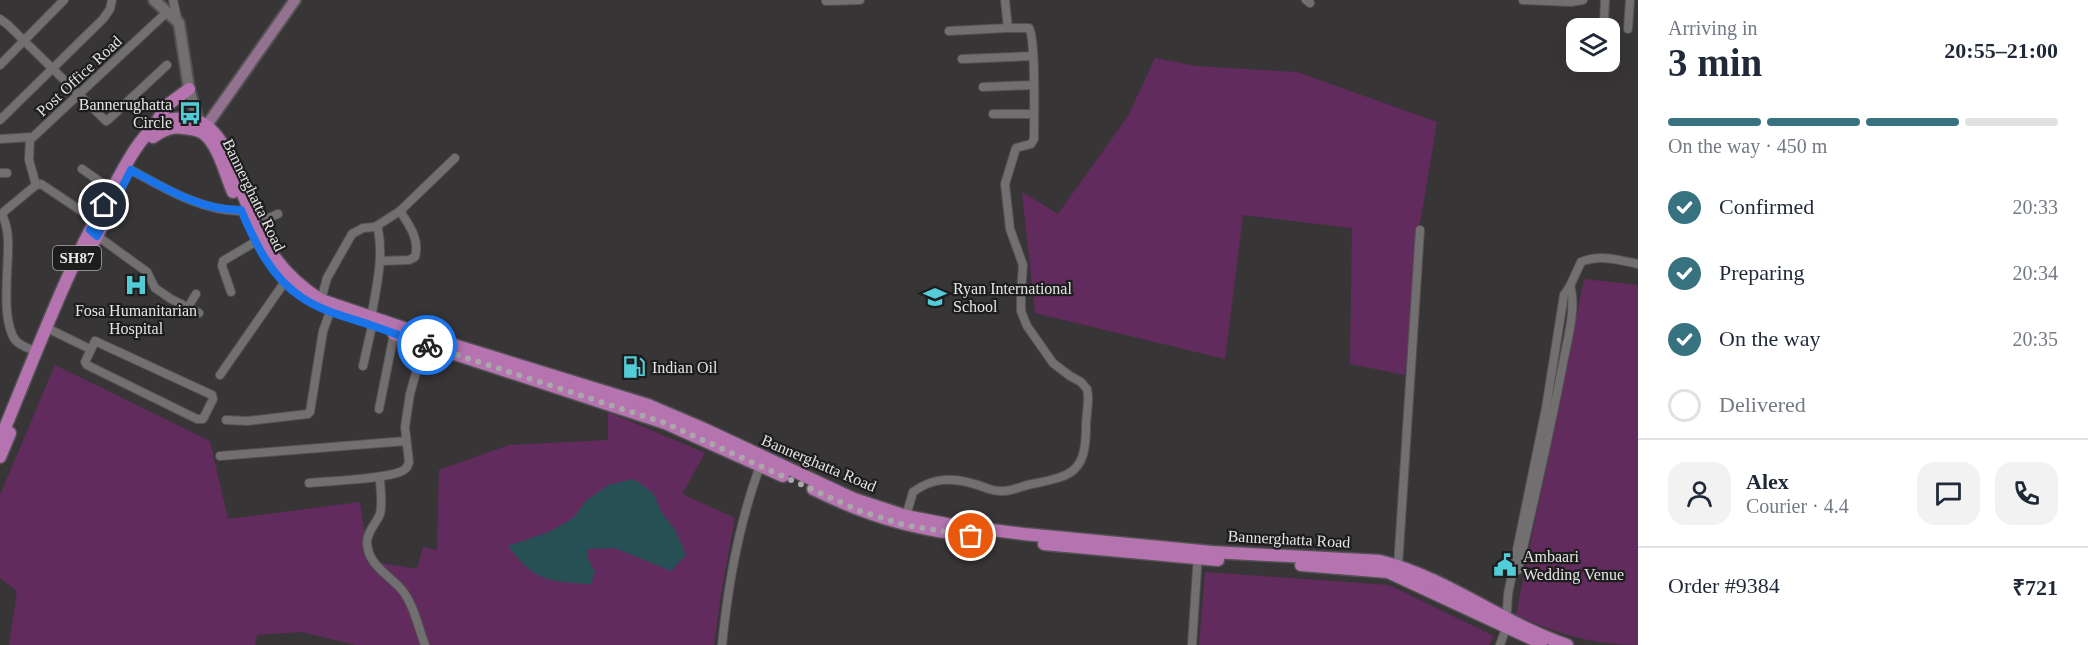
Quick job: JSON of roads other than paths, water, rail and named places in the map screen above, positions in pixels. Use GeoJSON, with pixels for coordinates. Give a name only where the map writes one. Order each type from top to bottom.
{"type":"FeatureCollection","features":[{"type":"Feature","properties":{"kind":"main road"},"geometry":{"type":"LineString","coordinates":[[155,125],[179,118],[200,127],[295,0]]}},
{"type":"Feature","properties":{"kind":"main road"},"geometry":{"type":"LineString","coordinates":[[155,125],[166,106],[189,89]]}},
{"type":"Feature","properties":{"kind":"main road","name":"SH87"},"geometry":{"type":"LineString","coordinates":[[0,457],[50,329],[63,286],[134,150],[155,125]]}},
{"type":"Feature","properties":{"kind":"main road","name":"SH87"},"geometry":{"type":"LineString","coordinates":[[94,228],[152,138],[162,131],[176,127],[200,127]]}},
{"type":"Feature","properties":{"kind":"main road","name":"Bannerghatta Road"},"geometry":{"type":"LineString","coordinates":[[200,127],[213,144],[255,242],[284,283],[301,297],[549,380],[665,423],[845,506],[904,525],[962,535],[1388,572],[1507,624],[1567,645]]}},
{"type":"Feature","properties":{"kind":"main road","name":"Bannerghatta Road"},"geometry":{"type":"LineString","coordinates":[[200,127],[222,144],[255,224],[273,257],[287,275],[331,308]]}},
{"type":"Feature","properties":{"kind":"main road","name":"Bannerghatta Road"},"geometry":{"type":"LineString","coordinates":[[372,322],[394,334],[424,344],[549,380],[648,405],[854,500],[906,516],[952,525],[1198,555],[1372,561],[1398,566],[1545,645]]}},
{"type":"Feature","properties":{"kind":"main road","name":"SH87"},"geometry":{"type":"LineString","coordinates":[[0,440],[37,352],[50,329]]}},
{"type":"Feature","properties":{"kind":"street"},"geometry":{"type":"LineString","coordinates":[[0,65],[64,0]]}},
{"type":"Feature","properties":{"kind":"street"},"geometry":{"type":"LineString","coordinates":[[0,120],[103,19],[110,9],[112,0]]}},
{"type":"Feature","properties":{"kind":"street"},"geometry":{"type":"LineString","coordinates":[[154,0],[179,23]]}},
{"type":"Feature","properties":{"kind":"street"},"geometry":{"type":"LineString","coordinates":[[173,0],[179,23],[189,89],[200,127]]}},
{"type":"Feature","properties":{"kind":"street"},"geometry":{"type":"LineString","coordinates":[[826,1],[860,0]]}},
{"type":"Feature","properties":{"kind":"street"},"geometry":{"type":"LineString","coordinates":[[1005,0],[1008,27]]}},
{"type":"Feature","properties":{"kind":"street"},"geometry":{"type":"LineString","coordinates":[[1523,0],[1570,2],[1583,0]]}},
{"type":"Feature","properties":{"kind":"street"},"geometry":{"type":"LineString","coordinates":[[1604,18],[1605,0]]}},
{"type":"Feature","properties":{"kind":"street"},"geometry":{"type":"LineString","coordinates":[[1628,29],[1630,0]]}},
{"type":"Feature","properties":{"kind":"street","name":"Post Office Road"},"geometry":{"type":"LineString","coordinates":[[0,139],[33,137],[167,12]]}},
{"type":"Feature","properties":{"kind":"street"},"geometry":{"type":"LineString","coordinates":[[0,19],[106,121],[167,65]]}},
{"type":"Feature","properties":{"kind":"street"},"geometry":{"type":"LineString","coordinates":[[906,516],[913,492],[932,481],[951,480],[991,490],[1007,491],[1061,479],[1074,471],[1083,458],[1086,439],[1088,389],[1053,363],[1027,326],[1021,311],[1023,265],[1010,229],[1005,184],[1016,148],[1034,142],[1032,32],[1029,28],[1008,27],[949,31]]}},
{"type":"Feature","properties":{"kind":"street"},"geometry":{"type":"LineString","coordinates":[[962,59],[1033,56]]}},
{"type":"Feature","properties":{"kind":"street"},"geometry":{"type":"LineString","coordinates":[[983,87],[1033,85]]}},
{"type":"Feature","properties":{"kind":"street"},"geometry":{"type":"LineString","coordinates":[[993,114],[1034,114]]}},
{"type":"Feature","properties":{"kind":"street"},"geometry":{"type":"LineString","coordinates":[[30,138],[29,160],[36,185]]}},
{"type":"Feature","properties":{"kind":"street"},"geometry":{"type":"LineString","coordinates":[[321,300],[327,278],[352,234],[363,228],[375,227],[400,211],[455,158]]}},
{"type":"Feature","properties":{"kind":"street"},"geometry":{"type":"LineString","coordinates":[[82,169],[112,190]]}},
{"type":"Feature","properties":{"kind":"street"},"geometry":{"type":"LineString","coordinates":[[131,170],[163,187],[209,206],[230,211],[241,210]]}},
{"type":"Feature","properties":{"kind":"street"},"geometry":{"type":"LineString","coordinates":[[37,352],[16,341],[6,328],[4,294],[8,242],[7,227],[1,214],[36,185],[41,184],[48,188],[147,272],[155,288],[199,313]]}},
{"type":"Feature","properties":{"kind":"street"},"geometry":{"type":"LineString","coordinates":[[380,261],[409,260],[415,257],[416,241],[400,211]]}},
{"type":"Feature","properties":{"kind":"street"},"geometry":{"type":"LineString","coordinates":[[255,224],[278,214]]}},
{"type":"Feature","properties":{"kind":"street"},"geometry":{"type":"LineString","coordinates":[[363,366],[372,322],[380,261],[381,241],[378,229],[375,227]]}},
{"type":"Feature","properties":{"kind":"street"},"geometry":{"type":"LineString","coordinates":[[1398,566],[1420,230]]}},
{"type":"Feature","properties":{"kind":"street"},"geometry":{"type":"LineString","coordinates":[[231,292],[222,266],[223,261],[255,242]]}},
{"type":"Feature","properties":{"kind":"street"},"geometry":{"type":"LineString","coordinates":[[1500,645],[1507,624],[1509,601],[1513,594],[1551,424],[1573,296],[1570,286],[1581,262],[1589,258],[1616,259],[1638,264]]}},
{"type":"Feature","properties":{"kind":"street"},"geometry":{"type":"LineString","coordinates":[[220,375],[284,283]]}},
{"type":"Feature","properties":{"kind":"street"},"geometry":{"type":"LineString","coordinates":[[188,307],[196,294]]}},
{"type":"Feature","properties":{"kind":"street"},"geometry":{"type":"LineString","coordinates":[[226,420],[247,421],[310,412],[323,331],[331,308]]}},
{"type":"Feature","properties":{"kind":"street"},"geometry":{"type":"LineString","coordinates":[[50,329],[90,349]]}},
{"type":"Feature","properties":{"kind":"street"},"geometry":{"type":"LineString","coordinates":[[379,410],[394,334]]}},
{"type":"Feature","properties":{"kind":"street"},"geometry":{"type":"LineString","coordinates":[[97,341],[212,395],[213,399],[203,419],[87,365],[85,362],[90,349],[97,341]]}},
{"type":"Feature","properties":{"kind":"street"},"geometry":{"type":"LineString","coordinates":[[309,483],[380,477],[407,468],[409,462],[405,427],[410,394],[424,344]]}},
{"type":"Feature","properties":{"kind":"street"},"geometry":{"type":"LineString","coordinates":[[220,456],[406,441]]}},
{"type":"Feature","properties":{"kind":"street"},"geometry":{"type":"LineString","coordinates":[[722,645],[727,595],[746,503],[760,466]]}},
{"type":"Feature","properties":{"kind":"street"},"geometry":{"type":"LineString","coordinates":[[380,477],[381,511],[369,533],[368,549],[371,559],[401,589],[409,601],[425,645]]}},
{"type":"Feature","properties":{"kind":"street"},"geometry":{"type":"LineString","coordinates":[[1192,645],[1198,555]]}},
{"type":"Feature","properties":{"kind":"water"},"geometry":{"type":"Polygon","coordinates":[[[634,479],[653,493],[661,511],[675,530],[686,555],[671,571],[615,548],[587,549],[587,557],[595,572],[591,584],[564,582],[535,573],[517,558],[508,546],[551,531],[573,518],[587,500],[608,485],[634,479]]]}},
{"type":"Feature","properties":{"kind":"place","name":"Bannerughatta Circle"},"geometry":{"type":"Point","coordinates":[190,113]}},
{"type":"Feature","properties":{"kind":"place","name":"Fosa Humanitarian Hospital"},"geometry":{"type":"Point","coordinates":[136,285]}},
{"type":"Feature","properties":{"kind":"place","name":"Ryan International School"},"geometry":{"type":"Point","coordinates":[935,297]}},
{"type":"Feature","properties":{"kind":"place","name":"Indian Oil"},"geometry":{"type":"Point","coordinates":[634,367]}},
{"type":"Feature","properties":{"kind":"place","name":"Ambaari Wedding Venue"},"geometry":{"type":"Point","coordinates":[1505,565]}}]}
